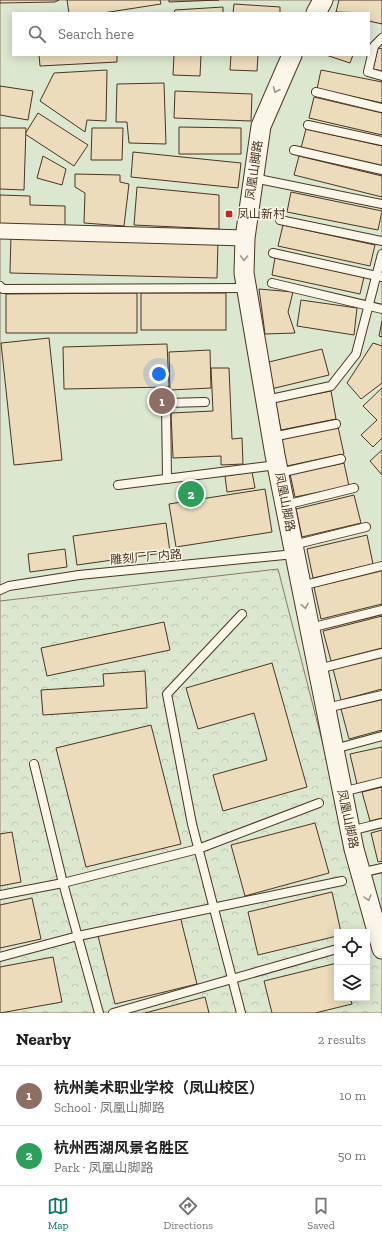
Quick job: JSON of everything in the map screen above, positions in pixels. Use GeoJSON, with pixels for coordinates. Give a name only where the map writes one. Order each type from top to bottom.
{"type":"FeatureCollection","features":[{"type":"Feature","properties":{"kind":"street"},"geometry":{"type":"LineString","coordinates":[[317,12],[323,0]]}},
{"type":"Feature","properties":{"kind":"street","name":"凤凰山脚路"},"geometry":{"type":"LineString","coordinates":[[292,56],[261,126],[252,178],[245,238],[244,274],[278,469],[342,792],[360,873],[378,923],[382,949]]}},
{"type":"Feature","properties":{"kind":"street"},"geometry":{"type":"LineString","coordinates":[[0,231],[245,238]]}},
{"type":"Feature","properties":{"kind":"lane"},"geometry":{"type":"LineString","coordinates":[[382,38],[374,46],[368,72],[382,76]]}},
{"type":"Feature","properties":{"kind":"lane"},"geometry":{"type":"LineString","coordinates":[[316,92],[382,108]]}},
{"type":"Feature","properties":{"kind":"lane"},"geometry":{"type":"LineString","coordinates":[[308,125],[382,141]]}},
{"type":"Feature","properties":{"kind":"lane"},"geometry":{"type":"LineString","coordinates":[[294,150],[382,170]]}},
{"type":"Feature","properties":{"kind":"lane"},"geometry":{"type":"LineString","coordinates":[[252,178],[382,204]]}},
{"type":"Feature","properties":{"kind":"lane"},"geometry":{"type":"LineString","coordinates":[[280,220],[382,241]]}},
{"type":"Feature","properties":{"kind":"lane"},"geometry":{"type":"LineString","coordinates":[[273,253],[379,276]]}},
{"type":"Feature","properties":{"kind":"lane"},"geometry":{"type":"LineString","coordinates":[[266,400],[331,386],[356,354],[379,276],[382,254]]}},
{"type":"Feature","properties":{"kind":"lane"},"geometry":{"type":"LineString","coordinates":[[272,283],[382,309]]}},
{"type":"Feature","properties":{"kind":"lane"},"geometry":{"type":"LineString","coordinates":[[0,286],[3,289],[246,288]]}},
{"type":"Feature","properties":{"kind":"lane"},"geometry":{"type":"LineString","coordinates":[[167,479],[166,403],[205,402]]}},
{"type":"Feature","properties":{"kind":"lane"},"geometry":{"type":"LineString","coordinates":[[272,437],[336,424]]}},
{"type":"Feature","properties":{"kind":"lane"},"geometry":{"type":"LineString","coordinates":[[118,485],[278,469],[341,459]]}},
{"type":"Feature","properties":{"kind":"lane"},"geometry":{"type":"LineString","coordinates":[[285,504],[354,488]]}},
{"type":"Feature","properties":{"kind":"lane","name":"雕刻厂厂内路"},"geometry":{"type":"LineString","coordinates":[[0,590],[9,586],[79,575],[294,549],[366,527]]}},
{"type":"Feature","properties":{"kind":"lane"},"geometry":{"type":"LineString","coordinates":[[301,586],[382,566]]}},
{"type":"Feature","properties":{"kind":"lane"},"geometry":{"type":"LineString","coordinates":[[310,628],[382,610]]}},
{"type":"Feature","properties":{"kind":"lane"},"geometry":{"type":"LineString","coordinates":[[241,1013],[192,824],[167,694],[242,614]]}},
{"type":"Feature","properties":{"kind":"lane"},"geometry":{"type":"LineString","coordinates":[[318,669],[382,653]]}},
{"type":"Feature","properties":{"kind":"lane"},"geometry":{"type":"LineString","coordinates":[[326,708],[382,694]]}},
{"type":"Feature","properties":{"kind":"lane"},"geometry":{"type":"LineString","coordinates":[[334,749],[382,736]]}},
{"type":"Feature","properties":{"kind":"lane"},"geometry":{"type":"LineString","coordinates":[[34,764],[63,883],[99,1013]]}},
{"type":"Feature","properties":{"kind":"lane"},"geometry":{"type":"LineString","coordinates":[[342,792],[382,782]]}},
{"type":"Feature","properties":{"kind":"lane"},"geometry":{"type":"LineString","coordinates":[[0,895],[63,883],[198,849],[318,803]]}},
{"type":"Feature","properties":{"kind":"lane"},"geometry":{"type":"LineString","coordinates":[[350,831],[382,823]]}},
{"type":"Feature","properties":{"kind":"lane"},"geometry":{"type":"LineString","coordinates":[[360,873],[382,868]]}},
{"type":"Feature","properties":{"kind":"lane"},"geometry":{"type":"LineString","coordinates":[[0,957],[78,936],[342,882]]}},
{"type":"Feature","properties":{"kind":"lane"},"geometry":{"type":"LineString","coordinates":[[113,1013],[334,950]]}},
{"type":"Feature","properties":{"kind":"green space"},"geometry":{"type":"Polygon","coordinates":[[[0,0],[382,0],[382,1013],[0,1013],[0,0]]]}},
{"type":"Feature","properties":{"kind":"green space"},"geometry":{"type":"Polygon","coordinates":[[[278,569],[350,850],[382,949],[382,1013],[0,1013],[0,601],[278,569]]]}},
{"type":"Feature","properties":{"kind":"building"},"geometry":{"type":"Polygon","coordinates":[[[0,0],[59,0],[55,2],[0,3],[0,0]]]}},
{"type":"Feature","properties":{"kind":"building"},"geometry":{"type":"Polygon","coordinates":[[[67,0],[160,0],[161,4],[109,12],[69,12],[67,0]]]}},
{"type":"Feature","properties":{"kind":"building"},"geometry":{"type":"Polygon","coordinates":[[[169,0],[219,0],[169,2],[169,0]]]}},
{"type":"Feature","properties":{"kind":"building"},"geometry":{"type":"Polygon","coordinates":[[[339,0],[382,0],[382,24],[370,21],[370,12],[336,12],[339,0]]]}},
{"type":"Feature","properties":{"kind":"building"},"geometry":{"type":"Polygon","coordinates":[[[234,4],[280,7],[280,12],[233,12],[234,4]]]}},
{"type":"Feature","properties":{"kind":"building"},"geometry":{"type":"Polygon","coordinates":[[[223,7],[223,12],[174,12],[175,10],[223,7]]]}},
{"type":"Feature","properties":{"kind":"building"},"geometry":{"type":"Polygon","coordinates":[[[378,48],[382,49],[382,71],[373,69],[378,48]]]}},
{"type":"Feature","properties":{"kind":"building"},"geometry":{"type":"Polygon","coordinates":[[[39,56],[117,56],[117,62],[40,66],[39,56]]]}},
{"type":"Feature","properties":{"kind":"building"},"geometry":{"type":"Polygon","coordinates":[[[174,56],[201,56],[200,76],[173,75],[174,56]]]}},
{"type":"Feature","properties":{"kind":"building"},"geometry":{"type":"Polygon","coordinates":[[[231,56],[258,56],[257,71],[230,70],[231,56]]]}},
{"type":"Feature","properties":{"kind":"building"},"geometry":{"type":"Polygon","coordinates":[[[329,56],[353,56],[350,63],[329,56]]]}},
{"type":"Feature","properties":{"kind":"building"},"geometry":{"type":"Polygon","coordinates":[[[107,70],[106,121],[87,120],[85,132],[40,101],[54,73],[107,70]]]}},
{"type":"Feature","properties":{"kind":"building"},"geometry":{"type":"Polygon","coordinates":[[[321,70],[382,82],[382,103],[317,89],[321,70]]]}},
{"type":"Feature","properties":{"kind":"building"},"geometry":{"type":"Polygon","coordinates":[[[164,83],[166,144],[129,143],[127,122],[116,122],[117,84],[164,83]]]}},
{"type":"Feature","properties":{"kind":"building"},"geometry":{"type":"Polygon","coordinates":[[[0,86],[33,91],[28,120],[0,115],[0,86]]]}},
{"type":"Feature","properties":{"kind":"building"},"geometry":{"type":"Polygon","coordinates":[[[175,91],[252,94],[251,121],[174,118],[175,91]]]}},
{"type":"Feature","properties":{"kind":"building"},"geometry":{"type":"Polygon","coordinates":[[[314,97],[382,113],[382,135],[309,118],[314,97]]]}},
{"type":"Feature","properties":{"kind":"building"},"geometry":{"type":"Polygon","coordinates":[[[38,113],[88,145],[74,166],[25,134],[38,113]]]}},
{"type":"Feature","properties":{"kind":"building"},"geometry":{"type":"Polygon","coordinates":[[[179,127],[241,128],[241,154],[179,154],[179,127]]]}},
{"type":"Feature","properties":{"kind":"building"},"geometry":{"type":"Polygon","coordinates":[[[0,128],[26,128],[24,190],[0,189],[0,128]]]}},
{"type":"Feature","properties":{"kind":"building"},"geometry":{"type":"Polygon","coordinates":[[[92,128],[123,128],[122,160],[91,160],[92,128]]]}},
{"type":"Feature","properties":{"kind":"building"},"geometry":{"type":"Polygon","coordinates":[[[306,129],[382,146],[382,166],[301,148],[306,129]]]}},
{"type":"Feature","properties":{"kind":"building"},"geometry":{"type":"Polygon","coordinates":[[[133,152],[241,163],[238,188],[131,177],[133,152]]]}},
{"type":"Feature","properties":{"kind":"building"},"geometry":{"type":"Polygon","coordinates":[[[43,156],[66,169],[62,185],[37,178],[43,156]]]}},
{"type":"Feature","properties":{"kind":"building"},"geometry":{"type":"Polygon","coordinates":[[[299,156],[382,176],[382,197],[294,175],[299,156]]]}},
{"type":"Feature","properties":{"kind":"building"},"geometry":{"type":"Polygon","coordinates":[[[75,174],[120,175],[120,182],[129,184],[124,226],[84,223],[85,193],[75,187],[75,174]]]}},
{"type":"Feature","properties":{"kind":"building"},"geometry":{"type":"Polygon","coordinates":[[[137,187],[219,195],[219,229],[134,225],[137,187]]]}},
{"type":"Feature","properties":{"kind":"building"},"geometry":{"type":"Polygon","coordinates":[[[291,192],[382,211],[378,230],[287,212],[291,192]]]}},
{"type":"Feature","properties":{"kind":"building"},"geometry":{"type":"Polygon","coordinates":[[[0,195],[30,196],[30,205],[65,206],[65,227],[0,226],[0,195]]]}},
{"type":"Feature","properties":{"kind":"building"},"geometry":{"type":"Polygon","coordinates":[[[283,225],[375,245],[370,266],[278,246],[283,225]]]}},
{"type":"Feature","properties":{"kind":"building"},"geometry":{"type":"Polygon","coordinates":[[[11,235],[218,241],[217,278],[10,273],[11,235]]]}},
{"type":"Feature","properties":{"kind":"building"},"geometry":{"type":"Polygon","coordinates":[[[275,258],[364,277],[360,294],[272,275],[275,258]]]}},
{"type":"Feature","properties":{"kind":"building"},"geometry":{"type":"Polygon","coordinates":[[[259,289],[293,292],[288,312],[295,333],[265,334],[259,289]]]}},
{"type":"Feature","properties":{"kind":"building"},"geometry":{"type":"Polygon","coordinates":[[[137,293],[137,333],[6,333],[6,294],[137,293]]]}},
{"type":"Feature","properties":{"kind":"building"},"geometry":{"type":"Polygon","coordinates":[[[141,293],[226,293],[226,330],[141,330],[141,293]]]}},
{"type":"Feature","properties":{"kind":"building"},"geometry":{"type":"Polygon","coordinates":[[[301,300],[357,308],[354,335],[297,326],[301,300]]]}},
{"type":"Feature","properties":{"kind":"building"},"geometry":{"type":"Polygon","coordinates":[[[382,321],[382,337],[379,336],[382,321]]]}},
{"type":"Feature","properties":{"kind":"building"},"geometry":{"type":"Polygon","coordinates":[[[49,338],[62,460],[14,465],[1,343],[49,338]]]}},
{"type":"Feature","properties":{"kind":"building"},"geometry":{"type":"Polygon","coordinates":[[[373,343],[382,346],[382,383],[361,399],[347,383],[373,343]]]}},
{"type":"Feature","properties":{"kind":"building"},"geometry":{"type":"Polygon","coordinates":[[[167,344],[169,387],[64,389],[63,347],[167,344]]]}},
{"type":"Feature","properties":{"kind":"building"},"geometry":{"type":"Polygon","coordinates":[[[322,349],[329,375],[271,389],[265,363],[322,349]]]}},
{"type":"Feature","properties":{"kind":"building"},"geometry":{"type":"Polygon","coordinates":[[[210,350],[211,388],[170,390],[169,352],[210,350]]]}},
{"type":"Feature","properties":{"kind":"building"},"geometry":{"type":"Polygon","coordinates":[[[211,368],[229,368],[232,439],[242,438],[243,464],[221,465],[221,456],[173,458],[171,413],[213,411],[211,368]]]}},
{"type":"Feature","properties":{"kind":"building"},"geometry":{"type":"Polygon","coordinates":[[[382,388],[382,438],[373,447],[361,435],[377,420],[363,406],[382,388]]]}},
{"type":"Feature","properties":{"kind":"building"},"geometry":{"type":"Polygon","coordinates":[[[331,391],[336,419],[281,430],[275,402],[331,391]]]}},
{"type":"Feature","properties":{"kind":"building"},"geometry":{"type":"Polygon","coordinates":[[[338,427],[344,454],[287,466],[281,439],[338,427]]]}},
{"type":"Feature","properties":{"kind":"building"},"geometry":{"type":"Polygon","coordinates":[[[382,450],[382,475],[370,461],[382,450]]]}},
{"type":"Feature","properties":{"kind":"building"},"geometry":{"type":"Polygon","coordinates":[[[344,463],[349,486],[295,497],[290,474],[344,463]]]}},
{"type":"Feature","properties":{"kind":"building"},"geometry":{"type":"Polygon","coordinates":[[[252,472],[255,488],[227,492],[225,476],[252,472]]]}},
{"type":"Feature","properties":{"kind":"building"},"geometry":{"type":"Polygon","coordinates":[[[265,489],[272,532],[176,547],[169,504],[265,489]]]}},
{"type":"Feature","properties":{"kind":"building"},"geometry":{"type":"Polygon","coordinates":[[[354,495],[361,523],[302,537],[296,509],[354,495]]]}},
{"type":"Feature","properties":{"kind":"building"},"geometry":{"type":"Polygon","coordinates":[[[166,523],[170,552],[77,565],[73,536],[166,523]]]}},
{"type":"Feature","properties":{"kind":"building"},"geometry":{"type":"Polygon","coordinates":[[[367,535],[373,564],[313,578],[307,549],[367,535]]]}},
{"type":"Feature","properties":{"kind":"building"},"geometry":{"type":"Polygon","coordinates":[[[65,549],[67,567],[30,572],[28,554],[65,549]]]}},
{"type":"Feature","properties":{"kind":"building"},"geometry":{"type":"Polygon","coordinates":[[[382,570],[382,604],[321,619],[314,587],[382,570]]]}},
{"type":"Feature","properties":{"kind":"building"},"geometry":{"type":"Polygon","coordinates":[[[382,616],[382,648],[331,661],[323,631],[382,616]]]}},
{"type":"Feature","properties":{"kind":"building"},"geometry":{"type":"Polygon","coordinates":[[[164,622],[170,650],[47,676],[41,648],[164,622]]]}},
{"type":"Feature","properties":{"kind":"building"},"geometry":{"type":"Polygon","coordinates":[[[382,657],[382,689],[341,700],[333,669],[382,657]]]}},
{"type":"Feature","properties":{"kind":"building"},"geometry":{"type":"Polygon","coordinates":[[[272,663],[307,787],[223,811],[213,775],[267,760],[254,713],[198,729],[186,688],[272,663]]]}},
{"type":"Feature","properties":{"kind":"building"},"geometry":{"type":"Polygon","coordinates":[[[145,671],[147,708],[43,715],[41,690],[104,686],[103,674],[145,671]]]}},
{"type":"Feature","properties":{"kind":"building"},"geometry":{"type":"Polygon","coordinates":[[[382,699],[382,730],[349,739],[341,709],[382,699]]]}},
{"type":"Feature","properties":{"kind":"building"},"geometry":{"type":"Polygon","coordinates":[[[151,725],[181,844],[86,867],[56,748],[151,725]]]}},
{"type":"Feature","properties":{"kind":"building"},"geometry":{"type":"Polygon","coordinates":[[[382,747],[382,778],[357,784],[350,754],[382,747]]]}},
{"type":"Feature","properties":{"kind":"building"},"geometry":{"type":"Polygon","coordinates":[[[382,787],[382,818],[370,821],[362,792],[382,787]]]}},
{"type":"Feature","properties":{"kind":"building"},"geometry":{"type":"Polygon","coordinates":[[[315,823],[329,873],[245,896],[231,845],[315,823]]]}},
{"type":"Feature","properties":{"kind":"building"},"geometry":{"type":"Polygon","coordinates":[[[382,830],[382,861],[378,862],[371,833],[382,830]]]}},
{"type":"Feature","properties":{"kind":"building"},"geometry":{"type":"Polygon","coordinates":[[[12,832],[21,882],[0,886],[0,834],[12,832]]]}},
{"type":"Feature","properties":{"kind":"building"},"geometry":{"type":"Polygon","coordinates":[[[332,892],[340,929],[334,929],[334,937],[258,955],[248,912],[332,892]]]}},
{"type":"Feature","properties":{"kind":"building"},"geometry":{"type":"Polygon","coordinates":[[[32,898],[41,939],[0,948],[0,905],[32,898]]]}},
{"type":"Feature","properties":{"kind":"building"},"geometry":{"type":"Polygon","coordinates":[[[179,912],[197,984],[115,1004],[97,932],[179,912]]]}},
{"type":"Feature","properties":{"kind":"building"},"geometry":{"type":"Polygon","coordinates":[[[53,957],[62,1002],[0,1013],[0,967],[53,957]]]}},
{"type":"Feature","properties":{"kind":"building"},"geometry":{"type":"Polygon","coordinates":[[[334,964],[334,1001],[351,1001],[352,1004],[315,1013],[272,1013],[264,981],[334,964]]]}},
{"type":"Feature","properties":{"kind":"building"},"geometry":{"type":"Polygon","coordinates":[[[205,997],[209,1013],[145,1013],[205,997]]]}},
{"type":"Feature","properties":{"kind":"place","name":"凤山新村"},"geometry":{"type":"Point","coordinates":[229,214]}},
{"type":"Feature","properties":{"kind":"place","name":"杭州美术职业学校（凤山校区）"},"geometry":{"type":"Point","coordinates":[162,401]}},
{"type":"Feature","properties":{"kind":"place","name":"杭州西湖风景名胜区"},"geometry":{"type":"Point","coordinates":[191,494]}}]}
